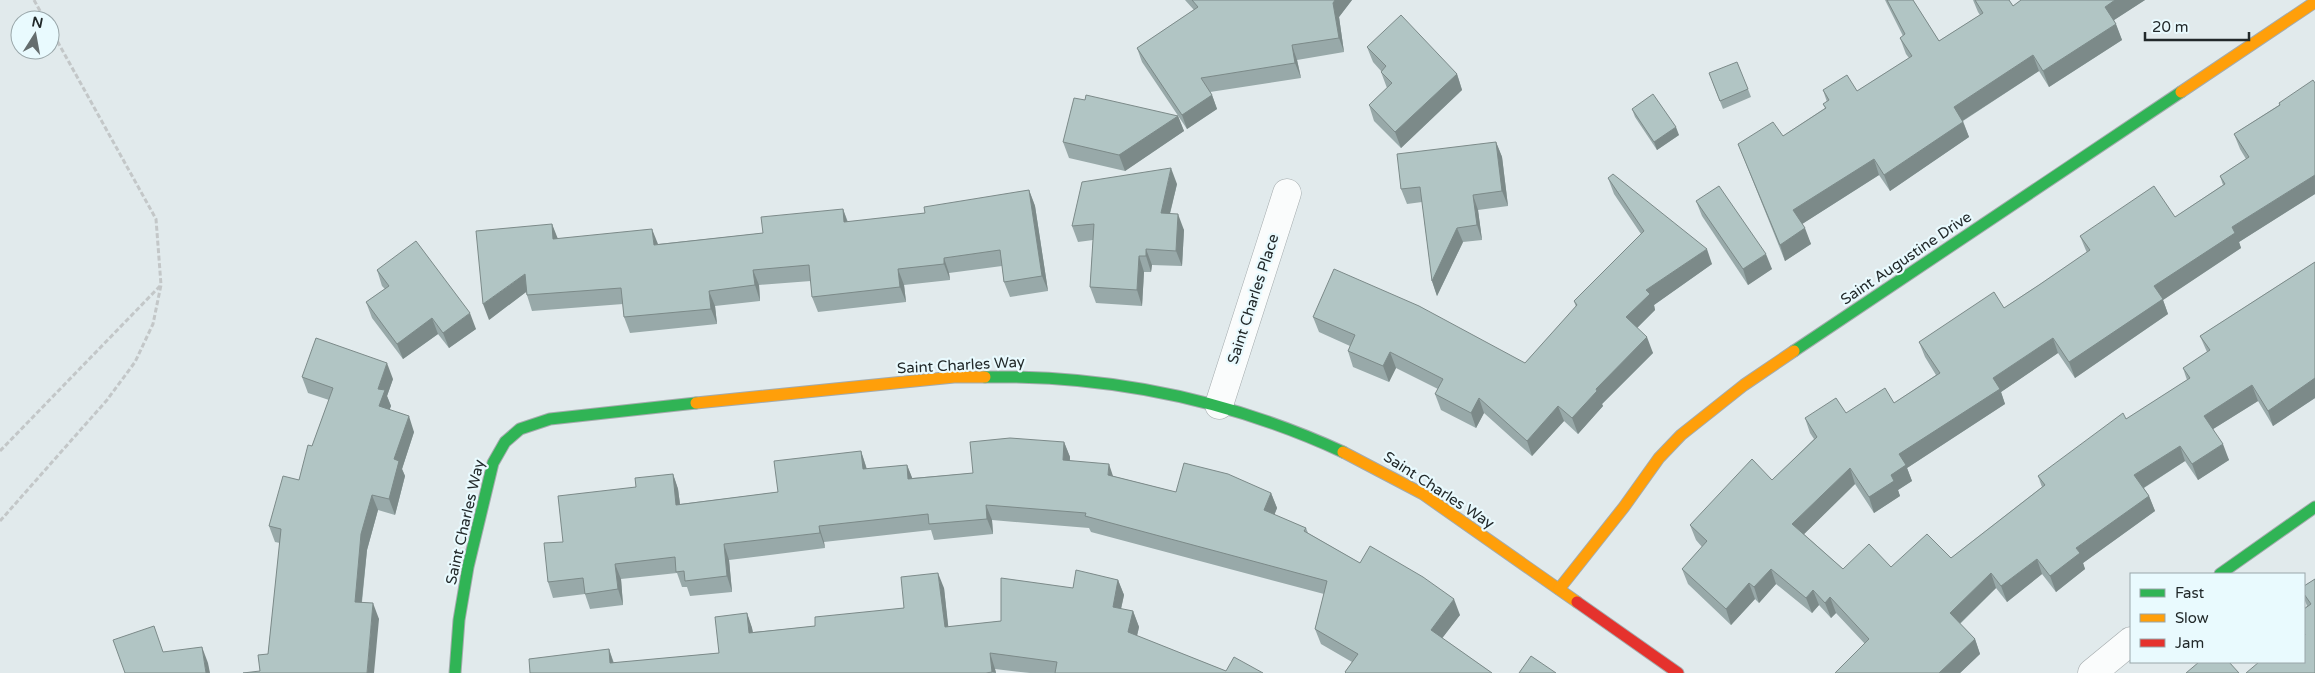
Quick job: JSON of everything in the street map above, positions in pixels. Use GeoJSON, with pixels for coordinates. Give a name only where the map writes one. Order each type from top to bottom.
{"type":"FeatureCollection","features":[{"type":"Feature","properties":{"kind":"street","name":"Saint Augustine Drive"},"geometry":{"type":"LineString","coordinates":[[1559,589],[1624,508],[1659,458],[1704,415],[1759,375],[2315,2]]}},
{"type":"Feature","properties":{"kind":"street","name":"Saint Charles Place"},"geometry":{"type":"LineString","coordinates":[[1219,405],[1286,193]]}},
{"type":"Feature","properties":{"kind":"street","name":"Saint Charles Way"},"geometry":{"type":"LineString","coordinates":[[455,673],[459,618],[470,558],[493,463],[498,450],[506,440],[524,426],[562,417],[954,377],[1030,375],[1098,381],[1176,395],[1219,405],[1305,434],[1383,470],[1423,494],[1678,673]]}},
{"type":"Feature","properties":{"kind":"street"},"geometry":{"type":"LineString","coordinates":[[2221,573],[2315,508]]}},
{"type":"Feature","properties":{"kind":"street"},"geometry":{"type":"LineString","coordinates":[[2092,673],[2130,641]]}},
{"type":"Feature","properties":{"kind":"path"},"geometry":{"type":"LineString","coordinates":[[0,521],[107,400],[135,362],[153,324],[161,285],[156,219],[60,46]]}},
{"type":"Feature","properties":{"kind":"path"},"geometry":{"type":"LineString","coordinates":[[0,451],[161,285]]}},
{"type":"Feature","properties":{"kind":"building"},"geometry":{"type":"Polygon","coordinates":[[[1192,0],[1335,0],[1333,3],[1339,38],[1292,45],[1295,63],[1201,78],[1212,95],[1182,115],[1137,48],[1198,7],[1192,0]]]}},
{"type":"Feature","properties":{"kind":"building"},"geometry":{"type":"Polygon","coordinates":[[[1887,0],[1913,0],[1939,41],[1983,13],[1975,0],[2009,0],[2013,6],[2021,0],[2115,0],[2105,7],[2116,24],[2043,71],[2033,55],[1954,107],[1963,122],[1884,175],[1874,159],[1793,210],[1805,228],[1780,245],[1738,144],[1773,122],[1783,136],[1826,108],[1823,104],[1829,100],[1823,90],[1847,75],[1857,91],[1912,56],[1900,38],[1905,34],[1887,0]]]}},
{"type":"Feature","properties":{"kind":"building"},"geometry":{"type":"Polygon","coordinates":[[[1401,15],[1457,74],[1395,132],[1369,105],[1392,83],[1381,72],[1386,66],[1367,47],[1401,15]]]}},
{"type":"Feature","properties":{"kind":"building"},"geometry":{"type":"Polygon","coordinates":[[[1737,62],[1748,89],[1720,101],[1709,73],[1737,62]]]}},
{"type":"Feature","properties":{"kind":"building"},"geometry":{"type":"Polygon","coordinates":[[[2313,80],[2315,83],[2315,175],[2232,227],[2235,233],[2154,286],[2163,299],[2069,362],[2053,338],[1993,378],[2000,389],[1899,454],[1906,465],[1891,475],[1894,481],[1869,497],[1850,468],[1792,524],[1843,569],[1869,544],[1891,567],[1927,534],[1951,558],[2045,485],[2038,476],[2123,413],[2126,419],[2190,378],[2183,368],[2210,350],[2200,336],[2315,262],[2315,378],[2268,411],[2252,385],[2204,416],[2223,444],[2192,464],[2180,446],[2134,475],[2149,496],[2076,548],[2080,553],[2050,576],[2037,559],[2001,586],[1991,573],[1950,613],[1975,639],[1939,673],[1835,673],[1869,639],[1830,597],[1825,603],[1813,590],[1806,598],[1771,569],[1754,587],[1749,583],[1726,609],[1682,569],[1707,541],[1690,525],[1752,459],[1772,480],[1817,437],[1805,418],[1836,398],[1846,413],[1885,388],[1894,403],[1940,373],[1919,342],[1994,292],[2004,308],[2039,285],[2090,250],[2080,236],[2154,186],[2175,217],[2225,184],[2220,176],[2249,157],[2234,134],[2280,105],[2279,103],[2313,80]]]}},
{"type":"Feature","properties":{"kind":"building"},"geometry":{"type":"Polygon","coordinates":[[[1653,94],[1676,127],[1654,142],[1632,109],[1653,94]]]}},
{"type":"Feature","properties":{"kind":"building"},"geometry":{"type":"Polygon","coordinates":[[[1086,95],[1178,116],[1119,155],[1063,142],[1074,98],[1085,100],[1086,95]]]}},
{"type":"Feature","properties":{"kind":"building"},"geometry":{"type":"Polygon","coordinates":[[[1496,142],[1502,191],[1473,195],[1477,225],[1457,228],[1432,281],[1420,187],[1401,189],[1397,154],[1496,142]]]}},
{"type":"Feature","properties":{"kind":"building"},"geometry":{"type":"Polygon","coordinates":[[[1171,168],[1161,213],[1178,214],[1176,251],[1146,249],[1146,256],[1139,256],[1137,290],[1090,287],[1094,224],[1072,226],[1082,182],[1171,168]]]}},
{"type":"Feature","properties":{"kind":"building"},"geometry":{"type":"Polygon","coordinates":[[[1613,174],[1707,249],[1646,290],[1650,294],[1626,317],[1647,337],[1596,389],[1597,391],[1572,418],[1558,406],[1527,441],[1479,398],[1471,413],[1435,394],[1443,379],[1390,352],[1383,366],[1348,351],[1355,335],[1313,317],[1334,269],[1419,306],[1525,363],[1577,305],[1574,301],[1644,231],[1608,178],[1613,174]]]}},
{"type":"Feature","properties":{"kind":"building"},"geometry":{"type":"Polygon","coordinates":[[[1719,186],[1766,254],[1743,269],[1696,201],[1719,186]]]}},
{"type":"Feature","properties":{"kind":"building"},"geometry":{"type":"Polygon","coordinates":[[[1029,190],[1042,276],[1004,282],[1000,250],[944,258],[944,264],[898,269],[900,287],[812,297],[809,265],[753,270],[755,285],[709,291],[711,309],[624,317],[621,288],[527,295],[525,274],[483,304],[476,231],[552,224],[553,239],[652,229],[654,245],[763,233],[761,217],[843,209],[844,222],[925,213],[924,207],[1029,190]]]}},
{"type":"Feature","properties":{"kind":"building"},"geometry":{"type":"Polygon","coordinates":[[[416,241],[470,313],[443,333],[432,318],[397,344],[366,302],[389,286],[377,270],[416,241]]]}},
{"type":"Feature","properties":{"kind":"building"},"geometry":{"type":"Polygon","coordinates":[[[316,338],[387,363],[378,389],[385,390],[379,406],[409,416],[394,459],[399,461],[389,499],[372,495],[361,534],[355,602],[373,603],[367,673],[243,673],[260,671],[258,655],[268,654],[281,529],[269,526],[283,476],[299,480],[308,445],[312,446],[333,388],[302,377],[316,338]]]}},
{"type":"Feature","properties":{"kind":"building"},"geometry":{"type":"Polygon","coordinates":[[[1010,438],[1064,442],[1063,460],[1109,464],[1108,475],[1176,492],[1184,463],[1228,474],[1271,493],[1264,510],[1306,528],[1304,531],[1360,563],[1370,546],[1423,577],[1454,599],[1431,630],[1492,673],[1346,673],[1358,654],[1315,629],[1327,581],[1085,516],[1086,513],[986,505],[987,519],[929,524],[928,514],[819,526],[820,533],[724,544],[727,576],[685,581],[684,571],[676,572],[675,557],[615,564],[618,589],[585,594],[583,578],[548,582],[544,543],[563,542],[558,496],[636,487],[635,478],[673,474],[676,505],[778,492],[774,461],[861,451],[863,469],[907,465],[908,479],[973,473],[970,442],[1010,438]]]}},
{"type":"Feature","properties":{"kind":"building"},"geometry":{"type":"Polygon","coordinates":[[[1076,570],[1118,580],[1113,607],[1133,611],[1128,632],[1226,671],[1234,657],[1263,673],[1055,673],[1057,662],[990,653],[992,672],[986,673],[530,673],[529,659],[609,649],[610,663],[719,653],[715,617],[747,613],[749,633],[815,626],[815,617],[904,608],[901,577],[938,573],[945,627],[1001,621],[1001,578],[1073,588],[1076,570]]]}},
{"type":"Feature","properties":{"kind":"building"},"geometry":{"type":"Polygon","coordinates":[[[2315,579],[2315,673],[2246,673],[2258,663],[2305,663],[2305,608],[2311,604],[2305,595],[2305,585],[2315,579]]]}},
{"type":"Feature","properties":{"kind":"building"},"geometry":{"type":"Polygon","coordinates":[[[154,626],[163,652],[202,647],[206,673],[125,673],[113,640],[154,626]]]}},
{"type":"Feature","properties":{"kind":"building"},"geometry":{"type":"Polygon","coordinates":[[[1531,656],[1556,673],[1519,673],[1531,656]]]}},
{"type":"Feature","properties":{"kind":"building"},"geometry":{"type":"Polygon","coordinates":[[[2198,663],[2230,663],[2239,673],[2186,673],[2198,663]]]}},
{"type":"Feature","properties":{"kind":"traffic: fast"},"geometry":{"type":"LineString","coordinates":[[1794,351],[2181,92]]}},
{"type":"Feature","properties":{"kind":"traffic: fast"},"geometry":{"type":"LineString","coordinates":[[985,377],[1077,381],[1123,386],[1168,394],[1257,418],[1343,452]]}},
{"type":"Feature","properties":{"kind":"traffic: fast"},"geometry":{"type":"LineString","coordinates":[[455,673],[459,620],[468,567],[493,463],[505,442],[520,429],[550,419],[696,403]]}},
{"type":"Feature","properties":{"kind":"traffic: fast"},"geometry":{"type":"LineString","coordinates":[[2221,573],[2315,507]]}},
{"type":"Feature","properties":{"kind":"traffic: slow"},"geometry":{"type":"LineString","coordinates":[[2181,92],[2315,2]]}},
{"type":"Feature","properties":{"kind":"traffic: slow"},"geometry":{"type":"LineString","coordinates":[[1559,589],[1624,507],[1659,458],[1681,435],[1744,385],[1794,351]]}},
{"type":"Feature","properties":{"kind":"traffic: slow"},"geometry":{"type":"LineString","coordinates":[[696,403],[954,377],[985,377]]}},
{"type":"Feature","properties":{"kind":"traffic: slow"},"geometry":{"type":"LineString","coordinates":[[1343,452],[1423,494],[1577,602]]}},
{"type":"Feature","properties":{"kind":"traffic: jam"},"geometry":{"type":"LineString","coordinates":[[1577,602],[1678,673]]}}]}
